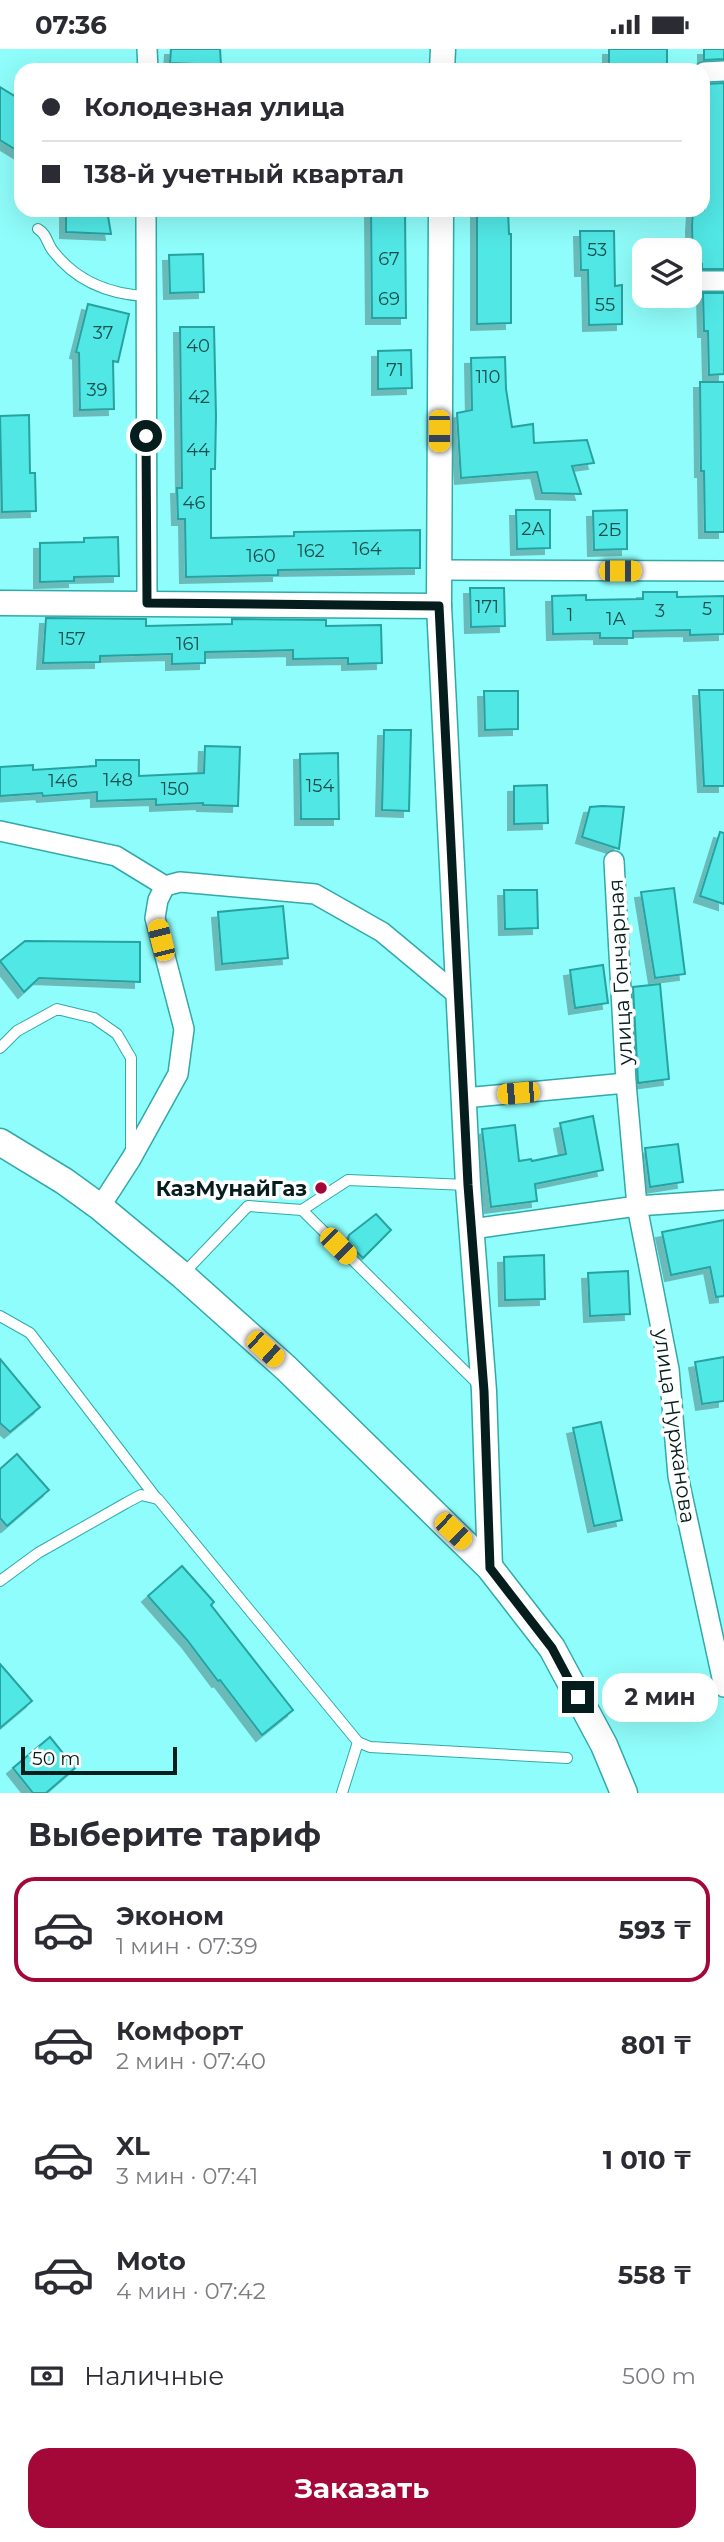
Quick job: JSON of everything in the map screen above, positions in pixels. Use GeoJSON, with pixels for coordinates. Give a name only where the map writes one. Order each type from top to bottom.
{"type":"FeatureCollection","features":[{"type":"Feature","properties":{"kind":"main road"},"geometry":{"type":"LineString","coordinates":[[0,1142],[64,1181],[100,1207],[182,1275],[286,1368],[490,1568],[552,1648],[604,1745],[624,1793]]}},
{"type":"Feature","properties":{"kind":"street"},"geometry":{"type":"LineString","coordinates":[[146,217],[147,603]]}},
{"type":"Feature","properties":{"kind":"street"},"geometry":{"type":"LineString","coordinates":[[441,217],[439,606],[468,1185],[484,1391],[490,1568]]}},
{"type":"Feature","properties":{"kind":"street"},"geometry":{"type":"LineString","coordinates":[[702,281],[724,281]]}},
{"type":"Feature","properties":{"kind":"street"},"geometry":{"type":"LineString","coordinates":[[438,570],[724,571]]}},
{"type":"Feature","properties":{"kind":"street"},"geometry":{"type":"LineString","coordinates":[[0,603],[439,606]]}},
{"type":"Feature","properties":{"kind":"street"},"geometry":{"type":"LineString","coordinates":[[0,831],[116,856],[165,887]]}},
{"type":"Feature","properties":{"kind":"street","name":"улица Гончарная"},"geometry":{"type":"LineString","coordinates":[[614,861],[626,1083],[637,1206]]}},
{"type":"Feature","properties":{"kind":"street"},"geometry":{"type":"LineString","coordinates":[[100,1207],[131,1159],[178,1074],[184,1029],[155,918],[158,900],[165,887],[180,882],[315,894],[382,932],[460,997]]}},
{"type":"Feature","properties":{"kind":"street","name":"улица Гончарная"},"geometry":{"type":"LineString","coordinates":[[464,1098],[626,1083]]}},
{"type":"Feature","properties":{"kind":"street"},"geometry":{"type":"LineString","coordinates":[[472,1229],[637,1206],[724,1200]]}},
{"type":"Feature","properties":{"kind":"street","name":"улица Нуржанова"},"geometry":{"type":"LineString","coordinates":[[637,1206],[669,1369],[678,1476],[724,1687]]}},
{"type":"Feature","properties":{"kind":"lane"},"geometry":{"type":"LineString","coordinates":[[38,229],[43,232],[51,249],[82,280],[126,295],[145,296]]}},
{"type":"Feature","properties":{"kind":"lane"},"geometry":{"type":"LineString","coordinates":[[0,1048],[17,1031],[57,1009],[94,1019],[117,1034],[131,1058],[131,1159]]}},
{"type":"Feature","properties":{"kind":"lane"},"geometry":{"type":"LineString","coordinates":[[182,1275],[248,1206],[302,1210],[348,1180],[468,1185]]}},
{"type":"Feature","properties":{"kind":"lane"},"geometry":{"type":"LineString","coordinates":[[302,1210],[484,1391]]}},
{"type":"Feature","properties":{"kind":"lane"},"geometry":{"type":"LineString","coordinates":[[0,1317],[30,1333],[158,1499],[358,1742],[370,1747],[567,1758]]}},
{"type":"Feature","properties":{"kind":"lane"},"geometry":{"type":"LineString","coordinates":[[0,1581],[38,1553],[141,1495],[158,1499]]}},
{"type":"Feature","properties":{"kind":"lane"},"geometry":{"type":"LineString","coordinates":[[342,1793],[358,1742]]}},
{"type":"Feature","properties":{"kind":"building"},"geometry":{"type":"Polygon","coordinates":[[[171,49],[220,49],[221,63],[170,63],[171,49]]]}},
{"type":"Feature","properties":{"kind":"building"},"geometry":{"type":"Polygon","coordinates":[[[609,49],[667,49],[667,63],[609,63],[609,49]]]}},
{"type":"Feature","properties":{"kind":"building"},"geometry":{"type":"Polygon","coordinates":[[[704,49],[724,49],[724,59],[704,60],[704,49]]]}},
{"type":"Feature","properties":{"kind":"building"},"geometry":{"type":"Polygon","coordinates":[[[724,83],[724,269],[702,269],[702,238],[692,238],[693,217],[710,217],[710,84],[724,83]]]}},
{"type":"Feature","properties":{"kind":"building"},"geometry":{"type":"Polygon","coordinates":[[[0,87],[14,96],[14,149],[0,140],[0,87]]]}},
{"type":"Feature","properties":{"kind":"building"},"geometry":{"type":"Polygon","coordinates":[[[66,217],[108,217],[111,234],[66,232],[66,217]]]}},
{"type":"Feature","properties":{"kind":"building"},"geometry":{"type":"Polygon","coordinates":[[[371,217],[405,217],[406,318],[372,318],[371,217]]]}},
{"type":"Feature","properties":{"kind":"building"},"geometry":{"type":"Polygon","coordinates":[[[477,217],[508,217],[511,234],[511,323],[477,324],[477,217]]]}},
{"type":"Feature","properties":{"kind":"building"},"geometry":{"type":"Polygon","coordinates":[[[580,231],[614,231],[615,286],[622,285],[622,324],[589,325],[588,270],[581,270],[580,231]]]}},
{"type":"Feature","properties":{"kind":"building"},"geometry":{"type":"Polygon","coordinates":[[[203,254],[204,292],[170,293],[169,255],[203,254]]]}},
{"type":"Feature","properties":{"kind":"building"},"geometry":{"type":"Polygon","coordinates":[[[703,293],[724,293],[724,374],[709,375],[708,331],[704,331],[703,293]]]}},
{"type":"Feature","properties":{"kind":"building"},"geometry":{"type":"Polygon","coordinates":[[[88,304],[129,314],[118,362],[113,361],[114,409],[80,410],[79,353],[76,352],[88,304]]]}},
{"type":"Feature","properties":{"kind":"building"},"geometry":{"type":"Polygon","coordinates":[[[180,327],[214,327],[216,416],[215,469],[211,469],[211,538],[294,536],[294,532],[420,530],[420,568],[278,570],[278,575],[186,577],[185,519],[178,519],[177,488],[182,488],[180,327]]]}},
{"type":"Feature","properties":{"kind":"building"},"geometry":{"type":"Polygon","coordinates":[[[411,350],[412,388],[378,389],[378,351],[411,350]]]}},
{"type":"Feature","properties":{"kind":"building"},"geometry":{"type":"Polygon","coordinates":[[[505,357],[506,389],[512,427],[533,424],[534,443],[587,440],[594,463],[572,466],[581,494],[542,493],[537,472],[461,478],[457,413],[472,410],[471,358],[505,357]]]}},
{"type":"Feature","properties":{"kind":"building"},"geometry":{"type":"Polygon","coordinates":[[[700,382],[724,382],[724,532],[705,532],[700,382]]]}},
{"type":"Feature","properties":{"kind":"building"},"geometry":{"type":"Polygon","coordinates":[[[29,415],[30,473],[35,473],[36,511],[2,512],[0,416],[29,415]]]}},
{"type":"Feature","properties":{"kind":"building"},"geometry":{"type":"Polygon","coordinates":[[[516,510],[550,510],[550,548],[517,549],[516,510]]]}},
{"type":"Feature","properties":{"kind":"building"},"geometry":{"type":"Polygon","coordinates":[[[627,510],[627,549],[594,550],[593,511],[627,510]]]}},
{"type":"Feature","properties":{"kind":"building"},"geometry":{"type":"Polygon","coordinates":[[[118,537],[119,576],[74,577],[74,581],[40,582],[40,543],[84,542],[84,538],[118,537]]]}},
{"type":"Feature","properties":{"kind":"building"},"geometry":{"type":"Polygon","coordinates":[[[470,588],[504,588],[505,626],[471,627],[470,588]]]}},
{"type":"Feature","properties":{"kind":"building"},"geometry":{"type":"Polygon","coordinates":[[[643,592],[677,592],[677,597],[724,596],[724,634],[690,635],[690,630],[633,631],[633,638],[600,638],[600,633],[553,634],[552,596],[586,595],[586,600],[643,599],[643,592]]]}},
{"type":"Feature","properties":{"kind":"building"},"geometry":{"type":"Polygon","coordinates":[[[46,618],[146,619],[146,626],[232,624],[232,619],[326,620],[326,626],[381,625],[382,663],[348,664],[348,658],[293,659],[293,650],[205,652],[205,663],[172,664],[172,654],[100,656],[100,662],[43,663],[46,618]]]}},
{"type":"Feature","properties":{"kind":"building"},"geometry":{"type":"Polygon","coordinates":[[[699,690],[724,690],[724,786],[704,786],[699,690]]]}},
{"type":"Feature","properties":{"kind":"building"},"geometry":{"type":"Polygon","coordinates":[[[484,691],[518,691],[518,729],[485,730],[484,691]]]}},
{"type":"Feature","properties":{"kind":"building"},"geometry":{"type":"Polygon","coordinates":[[[384,730],[411,730],[409,811],[382,810],[384,730]]]}},
{"type":"Feature","properties":{"kind":"building"},"geometry":{"type":"Polygon","coordinates":[[[205,746],[240,747],[238,806],[203,803],[156,805],[156,799],[97,801],[97,792],[0,796],[0,767],[33,765],[33,770],[96,766],[96,760],[139,760],[139,776],[204,773],[205,746]]]}},
{"type":"Feature","properties":{"kind":"building"},"geometry":{"type":"Polygon","coordinates":[[[338,753],[339,819],[301,819],[300,754],[338,753]]]}},
{"type":"Feature","properties":{"kind":"building"},"geometry":{"type":"Polygon","coordinates":[[[547,785],[548,823],[514,824],[514,786],[547,785]]]}},
{"type":"Feature","properties":{"kind":"building"},"geometry":{"type":"Polygon","coordinates":[[[590,807],[624,807],[619,849],[582,837],[590,807]]]}},
{"type":"Feature","properties":{"kind":"building"},"geometry":{"type":"Polygon","coordinates":[[[720,832],[724,833],[724,904],[700,896],[720,832]]]}},
{"type":"Feature","properties":{"kind":"building"},"geometry":{"type":"Polygon","coordinates":[[[674,888],[685,974],[655,978],[641,892],[674,888]]]}},
{"type":"Feature","properties":{"kind":"building"},"geometry":{"type":"Polygon","coordinates":[[[504,890],[537,890],[538,928],[505,929],[504,890]]]}},
{"type":"Feature","properties":{"kind":"building"},"geometry":{"type":"Polygon","coordinates":[[[283,906],[288,958],[222,964],[218,912],[283,906]]]}},
{"type":"Feature","properties":{"kind":"building"},"geometry":{"type":"Polygon","coordinates":[[[25,941],[140,942],[140,982],[39,978],[24,992],[0,961],[25,941]]]}},
{"type":"Feature","properties":{"kind":"building"},"geometry":{"type":"Polygon","coordinates":[[[603,965],[608,1003],[575,1008],[570,970],[603,965]]]}},
{"type":"Feature","properties":{"kind":"building"},"geometry":{"type":"Polygon","coordinates":[[[660,984],[669,1079],[638,1083],[633,987],[660,984]]]}},
{"type":"Feature","properties":{"kind":"building"},"geometry":{"type":"Polygon","coordinates":[[[593,1116],[603,1170],[535,1184],[537,1201],[491,1207],[482,1129],[515,1125],[519,1161],[532,1161],[566,1154],[560,1123],[593,1116]]]}},
{"type":"Feature","properties":{"kind":"building"},"geometry":{"type":"Polygon","coordinates":[[[678,1144],[683,1182],[650,1187],[645,1148],[678,1144]]]}},
{"type":"Feature","properties":{"kind":"building"},"geometry":{"type":"Polygon","coordinates":[[[376,1214],[391,1230],[363,1258],[347,1243],[349,1235],[376,1214]]]}},
{"type":"Feature","properties":{"kind":"building"},"geometry":{"type":"Polygon","coordinates":[[[724,1220],[724,1296],[716,1297],[710,1267],[671,1275],[662,1232],[724,1220]]]}},
{"type":"Feature","properties":{"kind":"building"},"geometry":{"type":"Polygon","coordinates":[[[544,1255],[545,1299],[505,1300],[504,1257],[544,1255]]]}},
{"type":"Feature","properties":{"kind":"building"},"geometry":{"type":"Polygon","coordinates":[[[628,1271],[630,1314],[590,1316],[588,1273],[628,1271]]]}},
{"type":"Feature","properties":{"kind":"building"},"geometry":{"type":"Polygon","coordinates":[[[724,1357],[724,1401],[702,1404],[695,1362],[724,1357]]]}},
{"type":"Feature","properties":{"kind":"building"},"geometry":{"type":"Polygon","coordinates":[[[0,1359],[40,1407],[10,1432],[0,1423],[0,1359]]]}},
{"type":"Feature","properties":{"kind":"building"},"geometry":{"type":"Polygon","coordinates":[[[601,1422],[622,1520],[594,1526],[573,1428],[601,1422]]]}},
{"type":"Feature","properties":{"kind":"building"},"geometry":{"type":"Polygon","coordinates":[[[17,1454],[49,1490],[7,1526],[0,1518],[0,1469],[17,1454]]]}},
{"type":"Feature","properties":{"kind":"building"},"geometry":{"type":"Polygon","coordinates":[[[182,1566],[214,1602],[211,1605],[293,1710],[262,1735],[220,1680],[218,1681],[187,1640],[148,1596],[182,1566]]]}},
{"type":"Feature","properties":{"kind":"building"},"geometry":{"type":"Polygon","coordinates":[[[0,1664],[32,1701],[0,1728],[0,1664]]]}},
{"type":"Feature","properties":{"kind":"building"},"geometry":{"type":"Polygon","coordinates":[[[50,1737],[75,1768],[46,1793],[33,1793],[13,1768],[50,1737]]]}},
{"type":"Feature","properties":{"kind":"place","name":"КазМунайГаз"},"geometry":{"type":"Point","coordinates":[321,1188]}},
{"type":"Feature","properties":{"kind":"route"},"geometry":{"type":"LineString","coordinates":[[146,436],[147,603],[439,606],[468,1185],[484,1391],[490,1568],[552,1648],[578,1697]]}}]}
